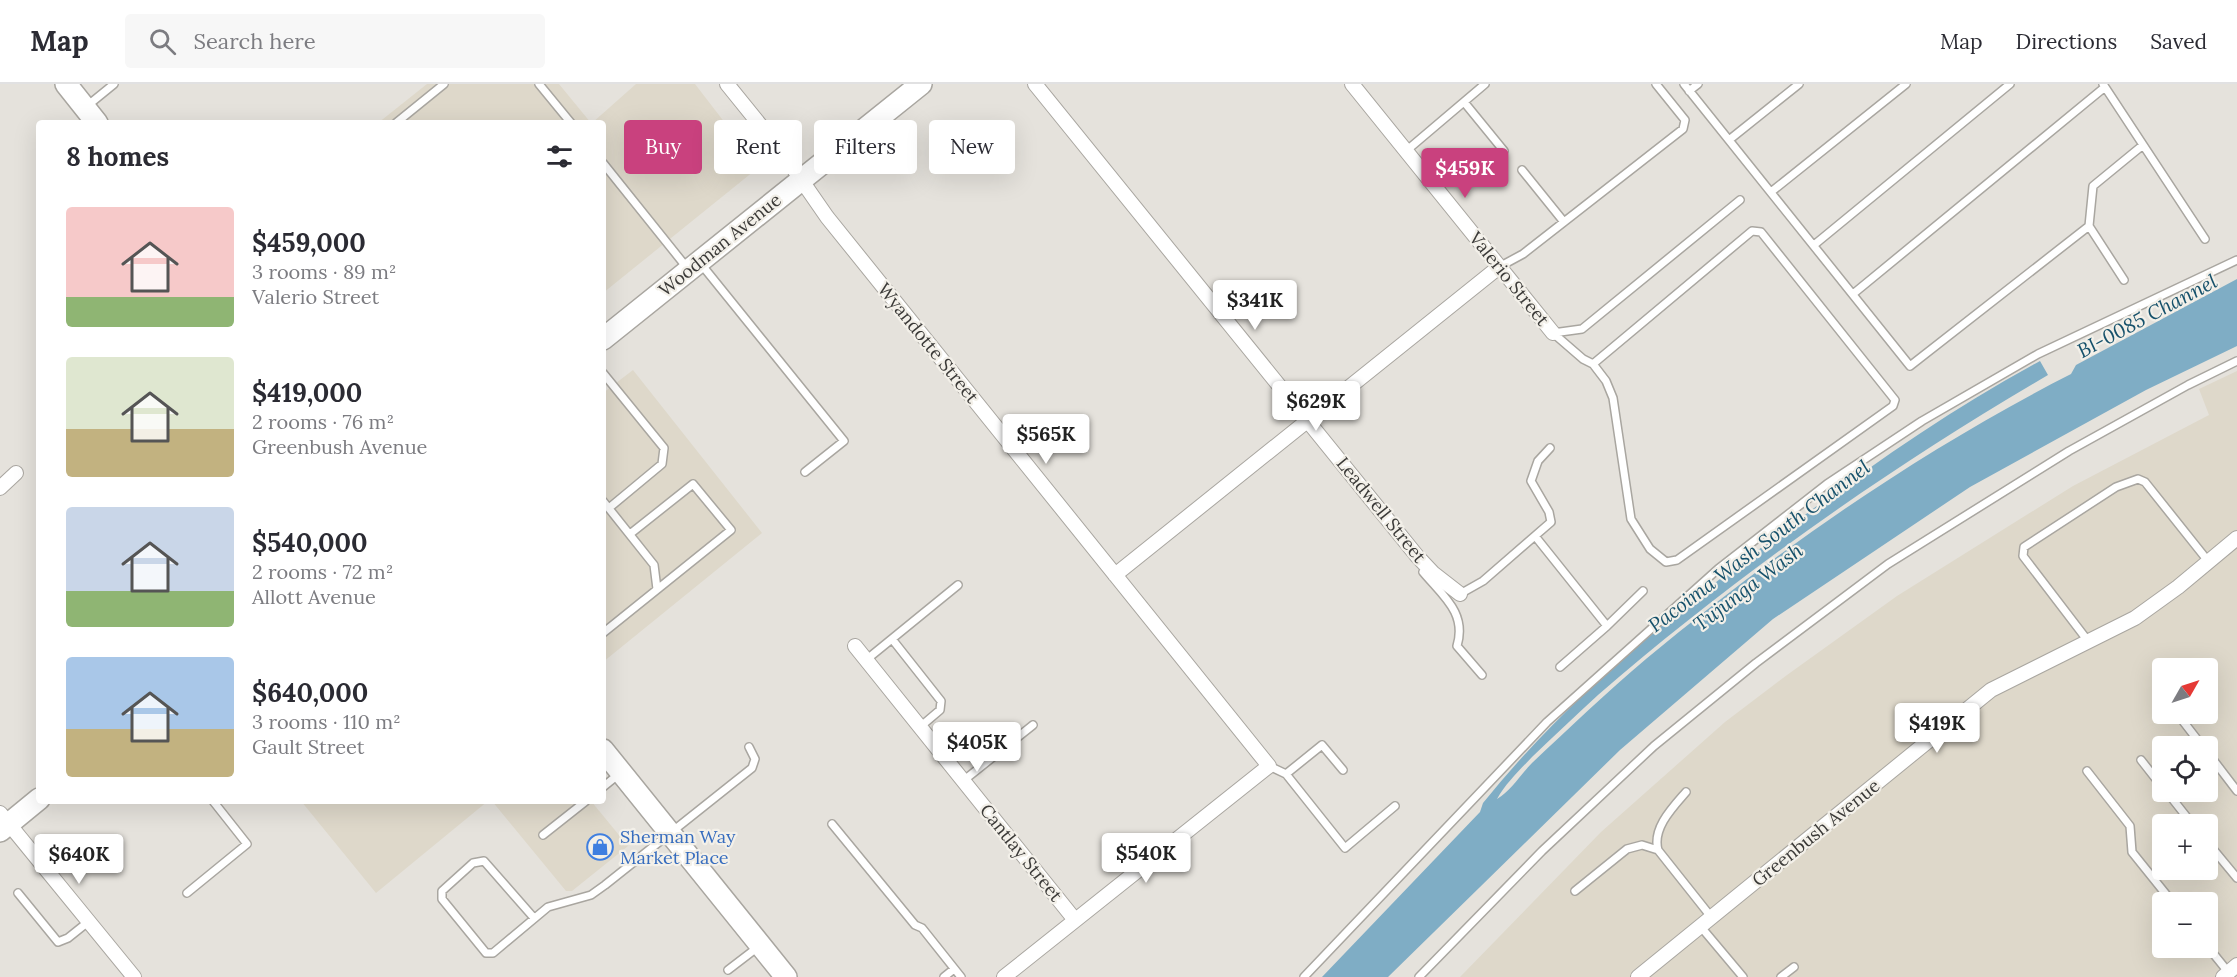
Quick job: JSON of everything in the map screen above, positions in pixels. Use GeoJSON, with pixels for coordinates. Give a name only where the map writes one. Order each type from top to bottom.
{"type":"FeatureCollection","features":[{"type":"Feature","properties":{"kind":"main road"},"geometry":{"type":"LineString","coordinates":[[66,84],[91,115]]}},
{"type":"Feature","properties":{"kind":"main road","name":"Woodman Avenue"},"geometry":{"type":"LineString","coordinates":[[606,337],[921,84]]}},
{"type":"Feature","properties":{"kind":"main road"},"geometry":{"type":"LineString","coordinates":[[606,754],[780,973]]}},
{"type":"Feature","properties":{"kind":"main road"},"geometry":{"type":"LineString","coordinates":[[3,823],[36,801]]}},
{"type":"Feature","properties":{"kind":"street","name":"Wyandotte Street"},"geometry":{"type":"LineString","coordinates":[[727,84],[827,217],[1269,766]]}},
{"type":"Feature","properties":{"kind":"street","name":"Leadwell Street"},"geometry":{"type":"LineString","coordinates":[[1035,84],[1417,556],[1433,573],[1460,594]]}},
{"type":"Feature","properties":{"kind":"street","name":"Valerio Street"},"geometry":{"type":"LineString","coordinates":[[1352,84],[1553,333]]}},
{"type":"Feature","properties":{"kind":"street"},"geometry":{"type":"LineString","coordinates":[[1115,575],[1499,267]]}},
{"type":"Feature","properties":{"kind":"street"},"geometry":{"type":"LineString","coordinates":[[0,488],[16,473]]}},
{"type":"Feature","properties":{"kind":"street","name":"Greenbush Avenue"},"geometry":{"type":"LineString","coordinates":[[1638,977],[1991,690],[2135,618],[2178,587],[2237,538]]}},
{"type":"Feature","properties":{"kind":"street","name":"Cantlay Street"},"geometry":{"type":"LineString","coordinates":[[855,646],[1075,920]]}},
{"type":"Feature","properties":{"kind":"street"},"geometry":{"type":"LineString","coordinates":[[1004,977],[1269,766]]}},
{"type":"Feature","properties":{"kind":"street"},"geometry":{"type":"LineString","coordinates":[[3,823],[134,977]]}},
{"type":"Feature","properties":{"kind":"lane"},"geometry":{"type":"LineString","coordinates":[[91,115],[114,84]]}},
{"type":"Feature","properties":{"kind":"lane"},"geometry":{"type":"LineString","coordinates":[[400,120],[444,84]]}},
{"type":"Feature","properties":{"kind":"lane"},"geometry":{"type":"LineString","coordinates":[[539,84],[569,120]]}},
{"type":"Feature","properties":{"kind":"lane"},"geometry":{"type":"LineString","coordinates":[[1406,151],[1485,84]]}},
{"type":"Feature","properties":{"kind":"lane"},"geometry":{"type":"LineString","coordinates":[[1499,267],[1523,254],[1683,129],[1685,120],[1656,84]]}},
{"type":"Feature","properties":{"kind":"lane"},"geometry":{"type":"LineString","coordinates":[[1684,84],[1910,366],[2089,226]]}},
{"type":"Feature","properties":{"kind":"lane"},"geometry":{"type":"LineString","coordinates":[[1689,91],[1698,84]]}},
{"type":"Feature","properties":{"kind":"lane"},"geometry":{"type":"LineString","coordinates":[[1729,140],[1799,84]]}},
{"type":"Feature","properties":{"kind":"lane"},"geometry":{"type":"LineString","coordinates":[[1771,192],[1906,84]]}},
{"type":"Feature","properties":{"kind":"lane"},"geometry":{"type":"LineString","coordinates":[[1814,245],[2010,84]]}},
{"type":"Feature","properties":{"kind":"lane"},"geometry":{"type":"LineString","coordinates":[[1853,294],[2104,85],[2205,239]]}},
{"type":"Feature","properties":{"kind":"lane"},"geometry":{"type":"LineString","coordinates":[[1464,102],[1504,151]]}},
{"type":"Feature","properties":{"kind":"lane"},"geometry":{"type":"LineString","coordinates":[[2124,280],[2089,226],[2093,186],[2143,145]]}},
{"type":"Feature","properties":{"kind":"lane"},"geometry":{"type":"LineString","coordinates":[[606,166],[844,441],[806,472]]}},
{"type":"Feature","properties":{"kind":"lane"},"geometry":{"type":"LineString","coordinates":[[1521,170],[1564,222]]}},
{"type":"Feature","properties":{"kind":"lane"},"geometry":{"type":"LineString","coordinates":[[1553,333],[1582,329],[1740,200]]}},
{"type":"Feature","properties":{"kind":"lane"},"geometry":{"type":"LineString","coordinates":[[1553,333],[1583,359],[1593,364],[1606,381],[1613,398],[1631,519],[1650,549],[1666,562],[1677,560],[1696,547],[1893,406],[1895,399],[1761,231],[1752,231],[1593,364]]}},
{"type":"Feature","properties":{"kind":"lane"},"geometry":{"type":"LineString","coordinates":[[1304,977],[1547,722],[1718,569],[1827,484],[1922,421],[2038,354],[2237,260]]}},
{"type":"Feature","properties":{"kind":"lane"},"geometry":{"type":"LineString","coordinates":[[1419,977],[1542,850],[1654,746],[1775,649],[1888,564],[2059,458],[2178,391],[2237,361]]}},
{"type":"Feature","properties":{"kind":"lane"},"geometry":{"type":"LineString","coordinates":[[606,377],[664,448],[662,464],[609,508]]}},
{"type":"Feature","properties":{"kind":"lane"},"geometry":{"type":"LineString","coordinates":[[1460,594],[1483,581],[1551,522],[1549,512],[1531,481],[1538,461],[1550,448]]}},
{"type":"Feature","properties":{"kind":"lane"},"geometry":{"type":"LineString","coordinates":[[2088,641],[2024,556],[2024,547],[2116,487],[2138,478],[2145,482],[2208,561]]}},
{"type":"Feature","properties":{"kind":"lane"},"geometry":{"type":"LineString","coordinates":[[606,631],[730,530],[693,484],[630,534]]}},
{"type":"Feature","properties":{"kind":"lane"},"geometry":{"type":"LineString","coordinates":[[606,504],[654,565],[657,589]]}},
{"type":"Feature","properties":{"kind":"lane"},"geometry":{"type":"LineString","coordinates":[[1535,536],[1607,626]]}},
{"type":"Feature","properties":{"kind":"lane"},"geometry":{"type":"LineString","coordinates":[[1417,556],[1419,567],[1457,614],[1461,633],[1457,646],[1482,675]]}},
{"type":"Feature","properties":{"kind":"lane"},"geometry":{"type":"LineString","coordinates":[[866,660],[958,585]]}},
{"type":"Feature","properties":{"kind":"lane"},"geometry":{"type":"LineString","coordinates":[[1560,667],[1643,591]]}},
{"type":"Feature","properties":{"kind":"lane"},"geometry":{"type":"LineString","coordinates":[[892,639],[941,701],[940,710],[920,727]]}},
{"type":"Feature","properties":{"kind":"lane"},"geometry":{"type":"LineString","coordinates":[[2185,724],[2194,736]]}},
{"type":"Feature","properties":{"kind":"lane"},"geometry":{"type":"LineString","coordinates":[[963,781],[1033,725]]}},
{"type":"Feature","properties":{"kind":"lane"},"geometry":{"type":"LineString","coordinates":[[1286,774],[1322,745],[1343,770]]}},
{"type":"Feature","properties":{"kind":"lane"},"geometry":{"type":"LineString","coordinates":[[534,918],[484,861],[473,863],[442,891],[442,899],[486,953],[493,953],[548,907],[591,895],[671,834],[752,768],[755,759],[749,747]]}},
{"type":"Feature","properties":{"kind":"lane"},"geometry":{"type":"LineString","coordinates":[[2140,760],[2152,775]]}},
{"type":"Feature","properties":{"kind":"lane"},"geometry":{"type":"LineString","coordinates":[[1269,766],[1286,774],[1345,848],[1395,806]]}},
{"type":"Feature","properties":{"kind":"lane"},"geometry":{"type":"LineString","coordinates":[[2218,766],[2237,791]]}},
{"type":"Feature","properties":{"kind":"lane"},"geometry":{"type":"LineString","coordinates":[[2087,771],[2130,826],[2132,852],[2164,892]]}},
{"type":"Feature","properties":{"kind":"lane"},"geometry":{"type":"LineString","coordinates":[[606,784],[621,772]]}},
{"type":"Feature","properties":{"kind":"lane"},"geometry":{"type":"LineString","coordinates":[[1686,792],[1660,827],[1656,844],[1743,977]]}},
{"type":"Feature","properties":{"kind":"lane"},"geometry":{"type":"LineString","coordinates":[[2174,802],[2184,814]]}},
{"type":"Feature","properties":{"kind":"lane"},"geometry":{"type":"LineString","coordinates":[[187,893],[247,844],[215,804]]}},
{"type":"Feature","properties":{"kind":"lane"},"geometry":{"type":"LineString","coordinates":[[543,835],[582,804]]}},
{"type":"Feature","properties":{"kind":"lane"},"geometry":{"type":"LineString","coordinates":[[832,824],[961,977]]}},
{"type":"Feature","properties":{"kind":"lane"},"geometry":{"type":"LineString","coordinates":[[1575,891],[1627,849],[1642,845],[1658,850]]}},
{"type":"Feature","properties":{"kind":"lane"},"geometry":{"type":"LineString","coordinates":[[2218,855],[2237,879]]}},
{"type":"Feature","properties":{"kind":"lane"},"geometry":{"type":"LineString","coordinates":[[18,893],[58,942],[68,938],[88,922]]}},
{"type":"Feature","properties":{"kind":"lane"},"geometry":{"type":"LineString","coordinates":[[728,970],[760,945]]}},
{"type":"Feature","properties":{"kind":"lane"},"geometry":{"type":"LineString","coordinates":[[2217,958],[2230,973]]}},
{"type":"Feature","properties":{"kind":"lane"},"geometry":{"type":"LineString","coordinates":[[1781,977],[1794,967]]}},
{"type":"Feature","properties":{"kind":"lane"},"geometry":{"type":"LineString","coordinates":[[944,977],[954,969]]}},
{"type":"Feature","properties":{"kind":"shaded area"},"geometry":{"type":"Polygon","coordinates":[[[427,84],[559,84],[589,120],[382,120],[427,84]]]}},
{"type":"Feature","properties":{"kind":"shaded area"},"geometry":{"type":"Polygon","coordinates":[[[636,84],[695,84],[723,120],[714,120],[714,174],[750,174],[606,291],[606,120],[595,120],[636,84]]]}},
{"type":"Feature","properties":{"kind":"shaded area"},"geometry":{"type":"Polygon","coordinates":[[[633,370],[762,533],[606,660],[606,391],[633,370]]]}},
{"type":"Feature","properties":{"kind":"shaded area"},"geometry":{"type":"Polygon","coordinates":[[[2237,371],[2237,977],[1460,977],[1601,832],[1725,722],[1787,675],[1897,596],[2073,486],[2209,415],[2199,389],[2237,371]]]}},
{"type":"Feature","properties":{"kind":"shaded area"},"geometry":{"type":"Polygon","coordinates":[[[303,804],[484,804],[376,893],[303,804]]]}},
{"type":"Feature","properties":{"kind":"shaded area"},"geometry":{"type":"Polygon","coordinates":[[[494,804],[593,804],[628,846],[572,891],[566,891],[494,804]]]}},
{"type":"Feature","properties":{"kind":"water","name":"Tujunga Wash"},"geometry":{"type":"Polygon","coordinates":[[[2237,279],[2237,346],[2146,390],[1970,487],[1773,619],[1620,750],[1388,977],[1322,977],[1480,812],[1483,803],[1551,726],[1626,656],[1745,560],[1910,440],[1974,399],[2040,361],[2048,375],[1930,447],[1816,524],[1651,650],[1598,695],[1532,757],[1497,799],[1507,792],[1532,763],[1646,659],[1798,541],[1959,436],[2071,374],[2076,365],[2237,279]]]}},
{"type":"Feature","properties":{"kind":"place","name":"Sherman Way Market Place"},"geometry":{"type":"Point","coordinates":[600,847]}},
{"type":"Feature","properties":{"kind":"water label","name":"BI-0085 Channel"},"geometry":{"type":"Point","coordinates":[2147,316]}},
{"type":"Feature","properties":{"kind":"water label","name":"Pacoima Wash South Channel"},"geometry":{"type":"Point","coordinates":[1759,546]}}]}
